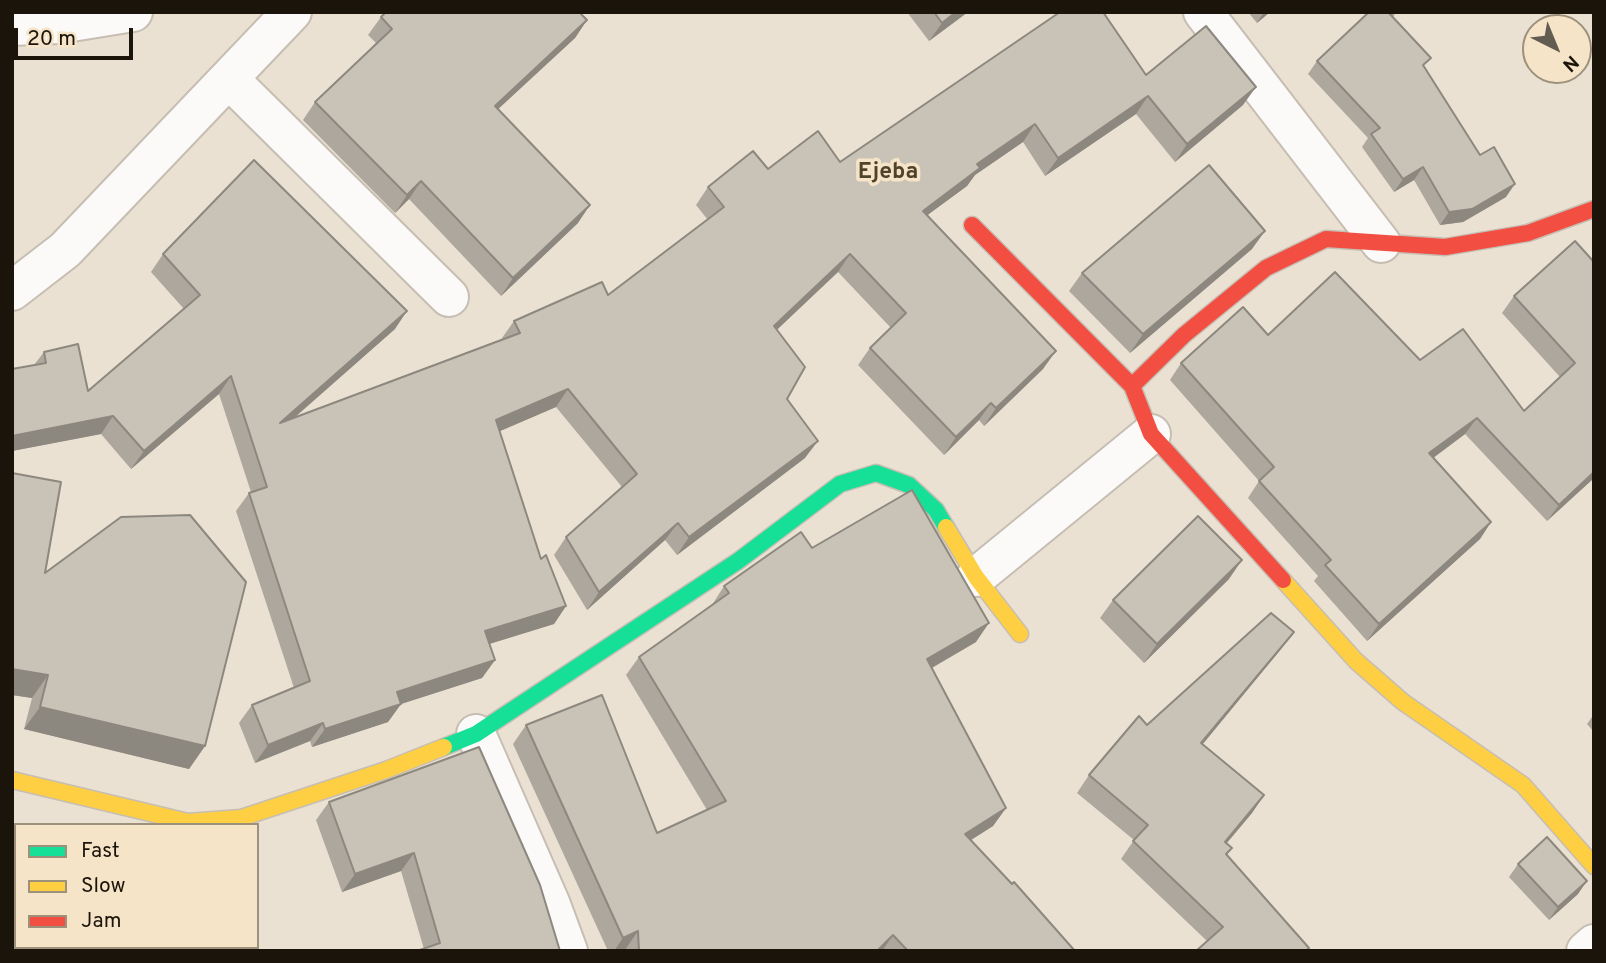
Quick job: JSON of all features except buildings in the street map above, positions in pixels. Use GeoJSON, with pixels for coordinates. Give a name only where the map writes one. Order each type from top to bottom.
{"type":"FeatureCollection","features":[{"type":"Feature","properties":{"kind":"street"},"geometry":{"type":"LineString","coordinates":[[12,26],[60,18],[133,12]]}},
{"type":"Feature","properties":{"kind":"street"},"geometry":{"type":"LineString","coordinates":[[12,291],[65,250],[292,12]]}},
{"type":"Feature","properties":{"kind":"street"},"geometry":{"type":"LineString","coordinates":[[1203,12],[1381,243]]}},
{"type":"Feature","properties":{"kind":"street"},"geometry":{"type":"LineString","coordinates":[[229,79],[449,297]]}},
{"type":"Feature","properties":{"kind":"street"},"geometry":{"type":"LineString","coordinates":[[1132,386],[1184,335],[1266,268],[1326,239],[1445,247],[1528,233],[1594,209]]}},
{"type":"Feature","properties":{"kind":"street"},"geometry":{"type":"LineString","coordinates":[[972,225],[1132,386],[1151,434],[1356,661],[1403,702],[1523,785],[1594,866]]}},
{"type":"Feature","properties":{"kind":"street"},"geometry":{"type":"LineString","coordinates":[[976,577],[1151,434]]}},
{"type":"Feature","properties":{"kind":"street"},"geometry":{"type":"LineString","coordinates":[[12,780],[188,822],[241,818],[386,770],[476,734],[738,561],[840,484],[876,473],[909,485],[936,510],[976,577],[1020,634]]}},
{"type":"Feature","properties":{"kind":"street"},"geometry":{"type":"LineString","coordinates":[[476,734],[551,905],[568,951]]}},
{"type":"Feature","properties":{"kind":"street"},"geometry":{"type":"LineString","coordinates":[[1586,951],[1594,944]]}},
{"type":"Feature","properties":{"kind":"traffic: fast"},"geometry":{"type":"LineString","coordinates":[[444,747],[476,734],[738,561],[840,484],[876,473],[909,485],[936,510],[946,527]]}},
{"type":"Feature","properties":{"kind":"traffic: slow"},"geometry":{"type":"LineString","coordinates":[[946,527],[976,577],[1020,634]]}},
{"type":"Feature","properties":{"kind":"traffic: slow"},"geometry":{"type":"LineString","coordinates":[[1283,580],[1356,661],[1403,702],[1523,785],[1594,866]]}},
{"type":"Feature","properties":{"kind":"traffic: slow"},"geometry":{"type":"LineString","coordinates":[[12,780],[188,822],[241,818],[386,770],[444,747]]}},
{"type":"Feature","properties":{"kind":"traffic: jam"},"geometry":{"type":"LineString","coordinates":[[1132,386],[1184,335],[1266,268],[1326,239],[1445,247],[1528,233],[1594,209]]}},
{"type":"Feature","properties":{"kind":"traffic: jam"},"geometry":{"type":"LineString","coordinates":[[972,225],[1132,386],[1151,434],[1283,580]]}},
{"type":"Feature","properties":{"kind":"district","name":"Ejeba"},"geometry":{"type":"Point","coordinates":[888,173]}}]}
